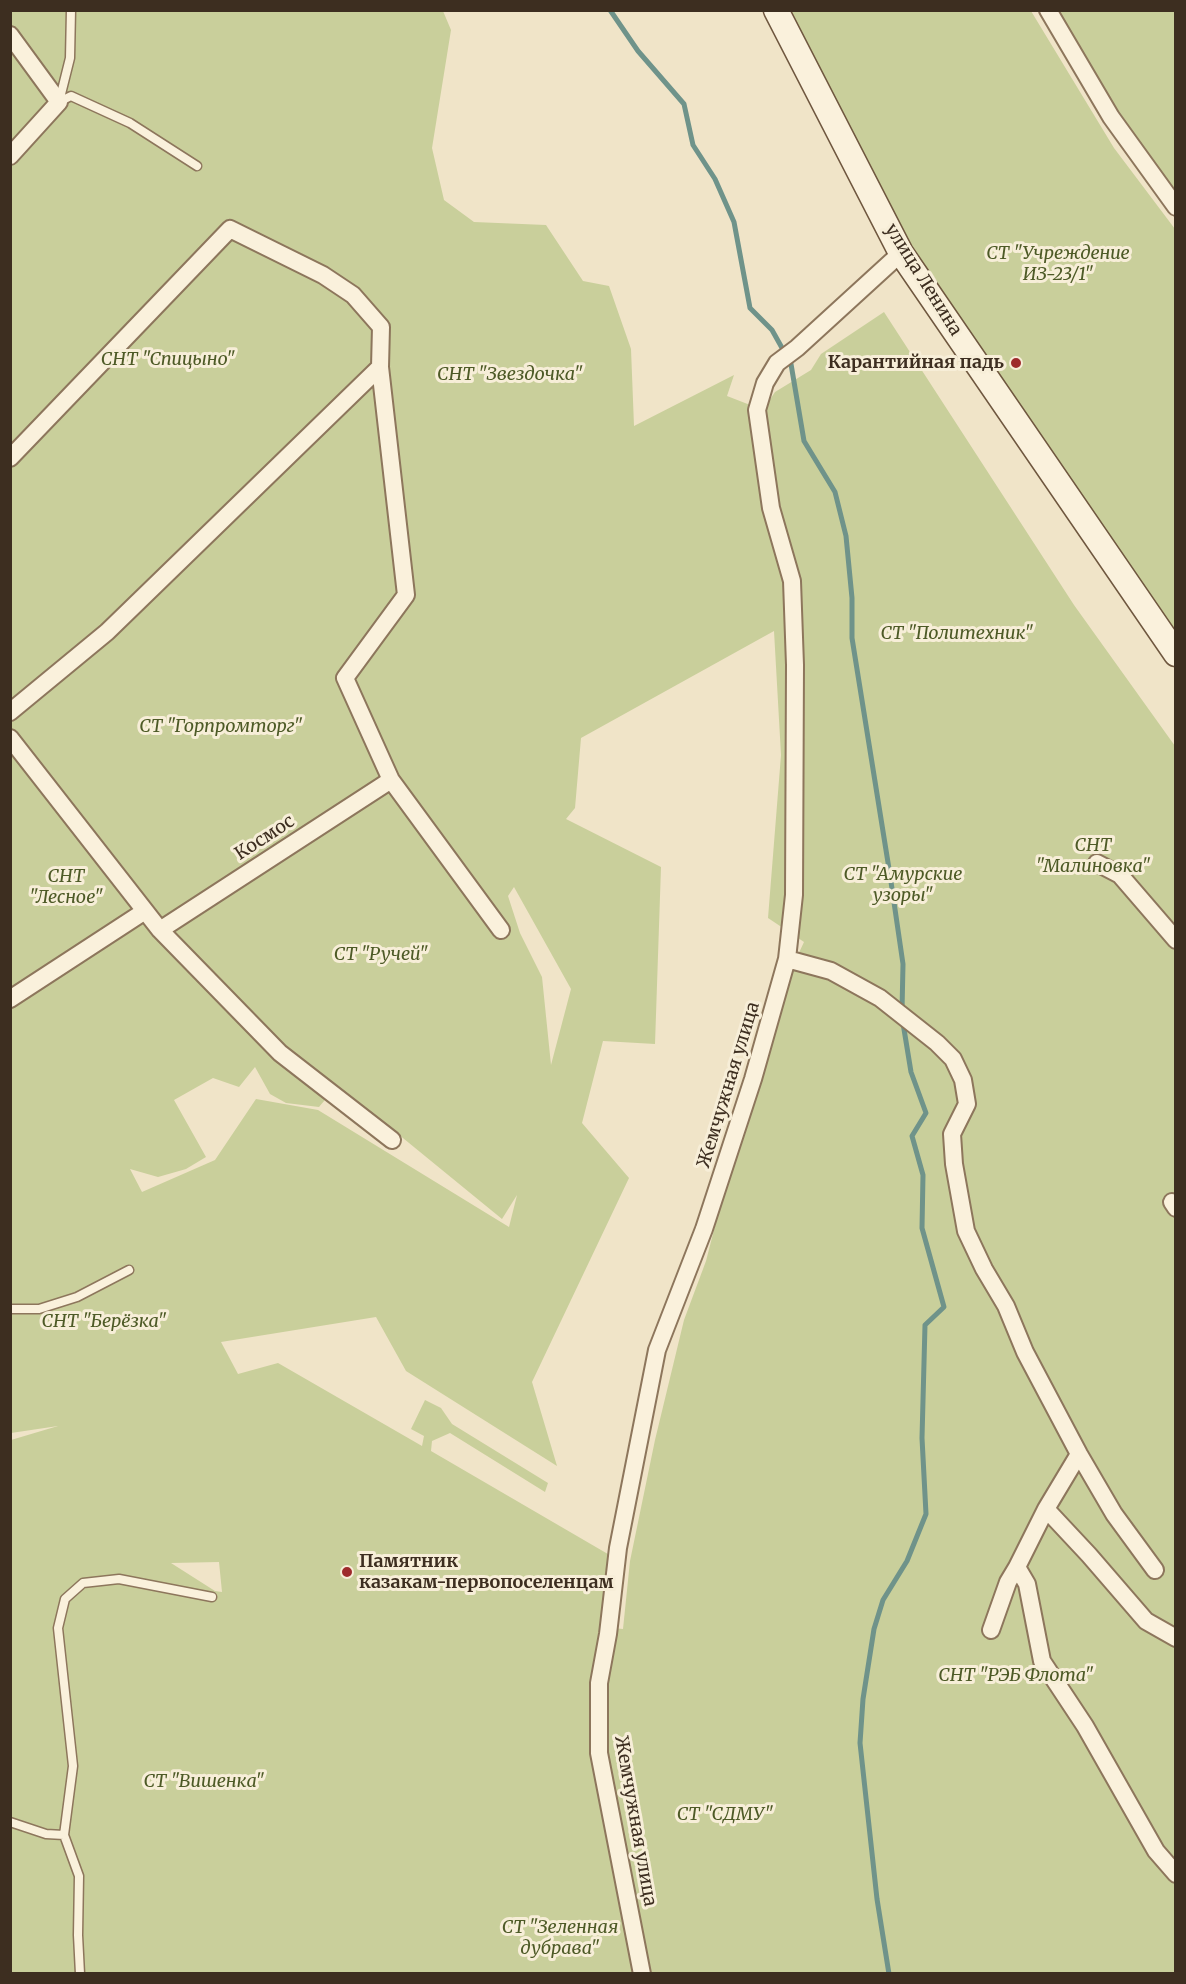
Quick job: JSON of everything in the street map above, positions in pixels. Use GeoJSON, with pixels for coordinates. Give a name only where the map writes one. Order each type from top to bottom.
{"type":"FeatureCollection","features":[{"type":"Feature","properties":{"kind":"street","name":"улица Ленина"},"geometry":{"type":"LineString","coordinates":[[776,10],[901,253],[1176,654]]}},
{"type":"Feature","properties":{"kind":"street"},"geometry":{"type":"LineString","coordinates":[[1048,10],[1110,117],[1176,207]]}},
{"type":"Feature","properties":{"kind":"street"},"geometry":{"type":"LineString","coordinates":[[10,35],[59,102],[10,156]]}},
{"type":"Feature","properties":{"kind":"street"},"geometry":{"type":"LineString","coordinates":[[10,458],[230,229],[323,274],[353,295],[381,327],[380,368],[406,595],[345,678],[391,780],[501,930]]}},
{"type":"Feature","properties":{"kind":"street","name":"Жемчужная улица"},"geometry":{"type":"LineString","coordinates":[[642,1974],[599,1753],[600,1683],[618,1548],[657,1350],[708,1218],[753,1079],[788,959],[794,895],[795,665],[792,581],[771,508],[757,410],[765,383],[777,363],[797,348],[901,253]]}},
{"type":"Feature","properties":{"kind":"street"},"geometry":{"type":"LineString","coordinates":[[10,712],[107,632],[380,368]]}},
{"type":"Feature","properties":{"kind":"street"},"geometry":{"type":"LineString","coordinates":[[10,738],[160,930],[280,1053],[392,1140]]}},
{"type":"Feature","properties":{"kind":"street","name":"Космос"},"geometry":{"type":"LineString","coordinates":[[160,930],[391,780]]}},
{"type":"Feature","properties":{"kind":"street"},"geometry":{"type":"LineString","coordinates":[[1096,863],[1120,875],[1176,940]]}},
{"type":"Feature","properties":{"kind":"street"},"geometry":{"type":"LineString","coordinates":[[10,999],[145,911]]}},
{"type":"Feature","properties":{"kind":"street"},"geometry":{"type":"LineString","coordinates":[[788,959],[831,971],[880,998],[937,1042],[953,1059],[963,1080],[967,1104],[952,1134],[954,1164],[966,1231],[984,1269],[1006,1306],[1025,1352],[1079,1454],[1114,1514],[1155,1570]]}},
{"type":"Feature","properties":{"kind":"street"},"geometry":{"type":"LineString","coordinates":[[991,1630],[1008,1582],[1046,1509],[1079,1454]]}},
{"type":"Feature","properties":{"kind":"street"},"geometry":{"type":"LineString","coordinates":[[1046,1509],[1146,1621],[1176,1638]]}},
{"type":"Feature","properties":{"kind":"street"},"geometry":{"type":"LineString","coordinates":[[1017,1567],[1028,1584],[1042,1661],[1085,1726],[1156,1851],[1176,1874]]}},
{"type":"Feature","properties":{"kind":"lane"},"geometry":{"type":"LineString","coordinates":[[59,102],[70,58],[71,10]]}},
{"type":"Feature","properties":{"kind":"lane"},"geometry":{"type":"LineString","coordinates":[[59,102],[71,96],[130,123],[197,166]]}},
{"type":"Feature","properties":{"kind":"lane"},"geometry":{"type":"LineString","coordinates":[[10,1309],[39,1309],[78,1297],[129,1270]]}},
{"type":"Feature","properties":{"kind":"lane"},"geometry":{"type":"LineString","coordinates":[[80,1974],[79,1876],[63,1835],[73,1766],[58,1628],[65,1599],[83,1583],[119,1579],[212,1597]]}},
{"type":"Feature","properties":{"kind":"lane"},"geometry":{"type":"LineString","coordinates":[[10,1822],[46,1834],[63,1835]]}},
{"type":"Feature","properties":{"kind":"green space"},"geometry":{"type":"Polygon","coordinates":[[[10,11],[443,11],[451,30],[432,148],[444,200],[474,222],[546,225],[583,281],[609,286],[631,349],[634,426],[734,375],[727,396],[763,410],[775,392],[811,370],[821,354],[884,312],[1074,605],[1175,746],[1175,1973],[11,1973],[11,1440],[58,1426],[11,1433],[10,11]],[[774,631],[581,738],[575,808],[566,819],[661,867],[655,1044],[603,1041],[582,1123],[629,1178],[532,1382],[557,1466],[406,1371],[376,1317],[221,1342],[238,1374],[278,1363],[422,1446],[424,1436],[411,1429],[425,1400],[441,1408],[452,1424],[548,1483],[545,1492],[450,1433],[432,1441],[431,1451],[613,1557],[601,1627],[623,1629],[630,1561],[655,1440],[684,1320],[706,1261],[733,1156],[772,1043],[790,972],[804,942],[768,918],[781,755],[774,631]],[[514,887],[508,896],[520,933],[542,977],[551,1065],[571,989],[514,887]],[[255,1067],[239,1087],[213,1078],[174,1100],[206,1157],[186,1169],[158,1177],[130,1169],[142,1192],[215,1160],[256,1099],[318,1110],[509,1227],[517,1195],[502,1219],[387,1125],[335,1088],[319,1107],[286,1103],[270,1094],[255,1067]],[[219,1562],[171,1563],[215,1591],[222,1592],[219,1562]]]}},
{"type":"Feature","properties":{"kind":"green space","name":"СТ \"Учреждение ИЗ-23/1\""},"geometry":{"type":"Polygon","coordinates":[[[784,11],[1031,11],[1114,148],[1175,229],[1175,643],[922,265],[808,59],[784,11]]]}},
{"type":"Feature","properties":{"kind":"green space"},"geometry":{"type":"Polygon","coordinates":[[[1050,11],[1175,11],[1175,201],[1050,11]]]}},
{"type":"Feature","properties":{"kind":"waterway"},"geometry":{"type":"LineString","coordinates":[[610,10],[638,51],[684,104],[693,145],[715,179],[734,222],[750,308],[772,330],[791,364],[804,441],[835,492],[846,536],[852,598],[852,638],[903,964],[902,1011]]}},
{"type":"Feature","properties":{"kind":"waterway"},"geometry":{"type":"LineString","coordinates":[[889,1974],[877,1899],[860,1743],[863,1699],[874,1629],[883,1600],[907,1561],[926,1514],[922,1438],[925,1325],[944,1307],[922,1228],[923,1175],[912,1136],[926,1113],[911,1072],[903,1023]]}},
{"type":"Feature","properties":{"kind":"place","name":"Карантийная падь"},"geometry":{"type":"Point","coordinates":[1016,363]}},
{"type":"Feature","properties":{"kind":"place","name":"Памятник казакам-первопоселенцам"},"geometry":{"type":"Point","coordinates":[347,1572]}},
{"type":"Feature","properties":{"kind":"park label","name":"СНТ \"Спицыно\""},"geometry":{"type":"Point","coordinates":[168,360]}},
{"type":"Feature","properties":{"kind":"park label","name":"СНТ \"Звездочка\""},"geometry":{"type":"Point","coordinates":[510,375]}},
{"type":"Feature","properties":{"kind":"park label","name":"СТ \"Политехник\""},"geometry":{"type":"Point","coordinates":[957,634]}},
{"type":"Feature","properties":{"kind":"park label","name":"СТ \"Горпромторг\""},"geometry":{"type":"Point","coordinates":[221,727]}},
{"type":"Feature","properties":{"kind":"park label","name":"СНТ \"Малиновка\""},"geometry":{"type":"Point","coordinates":[1093,856]}},
{"type":"Feature","properties":{"kind":"park label","name":"СТ \"Амурские узоры\""},"geometry":{"type":"Point","coordinates":[903,885]}},
{"type":"Feature","properties":{"kind":"park label","name":"СНТ \"Лесное\""},"geometry":{"type":"Point","coordinates":[66,887]}},
{"type":"Feature","properties":{"kind":"park label","name":"СТ \"Ручей\""},"geometry":{"type":"Point","coordinates":[381,955]}},
{"type":"Feature","properties":{"kind":"park label","name":"СНТ \"Берёзка\""},"geometry":{"type":"Point","coordinates":[104,1322]}},
{"type":"Feature","properties":{"kind":"park label","name":"СНТ \"РЭБ Флота\""},"geometry":{"type":"Point","coordinates":[1016,1676]}},
{"type":"Feature","properties":{"kind":"park label","name":"СТ \"Вишенка\""},"geometry":{"type":"Point","coordinates":[204,1782]}},
{"type":"Feature","properties":{"kind":"park label","name":"СТ \"СДМУ\""},"geometry":{"type":"Point","coordinates":[725,1815]}},
{"type":"Feature","properties":{"kind":"park label","name":"СТ \"Зеленная дубрава\""},"geometry":{"type":"Point","coordinates":[560,1938]}}]}
